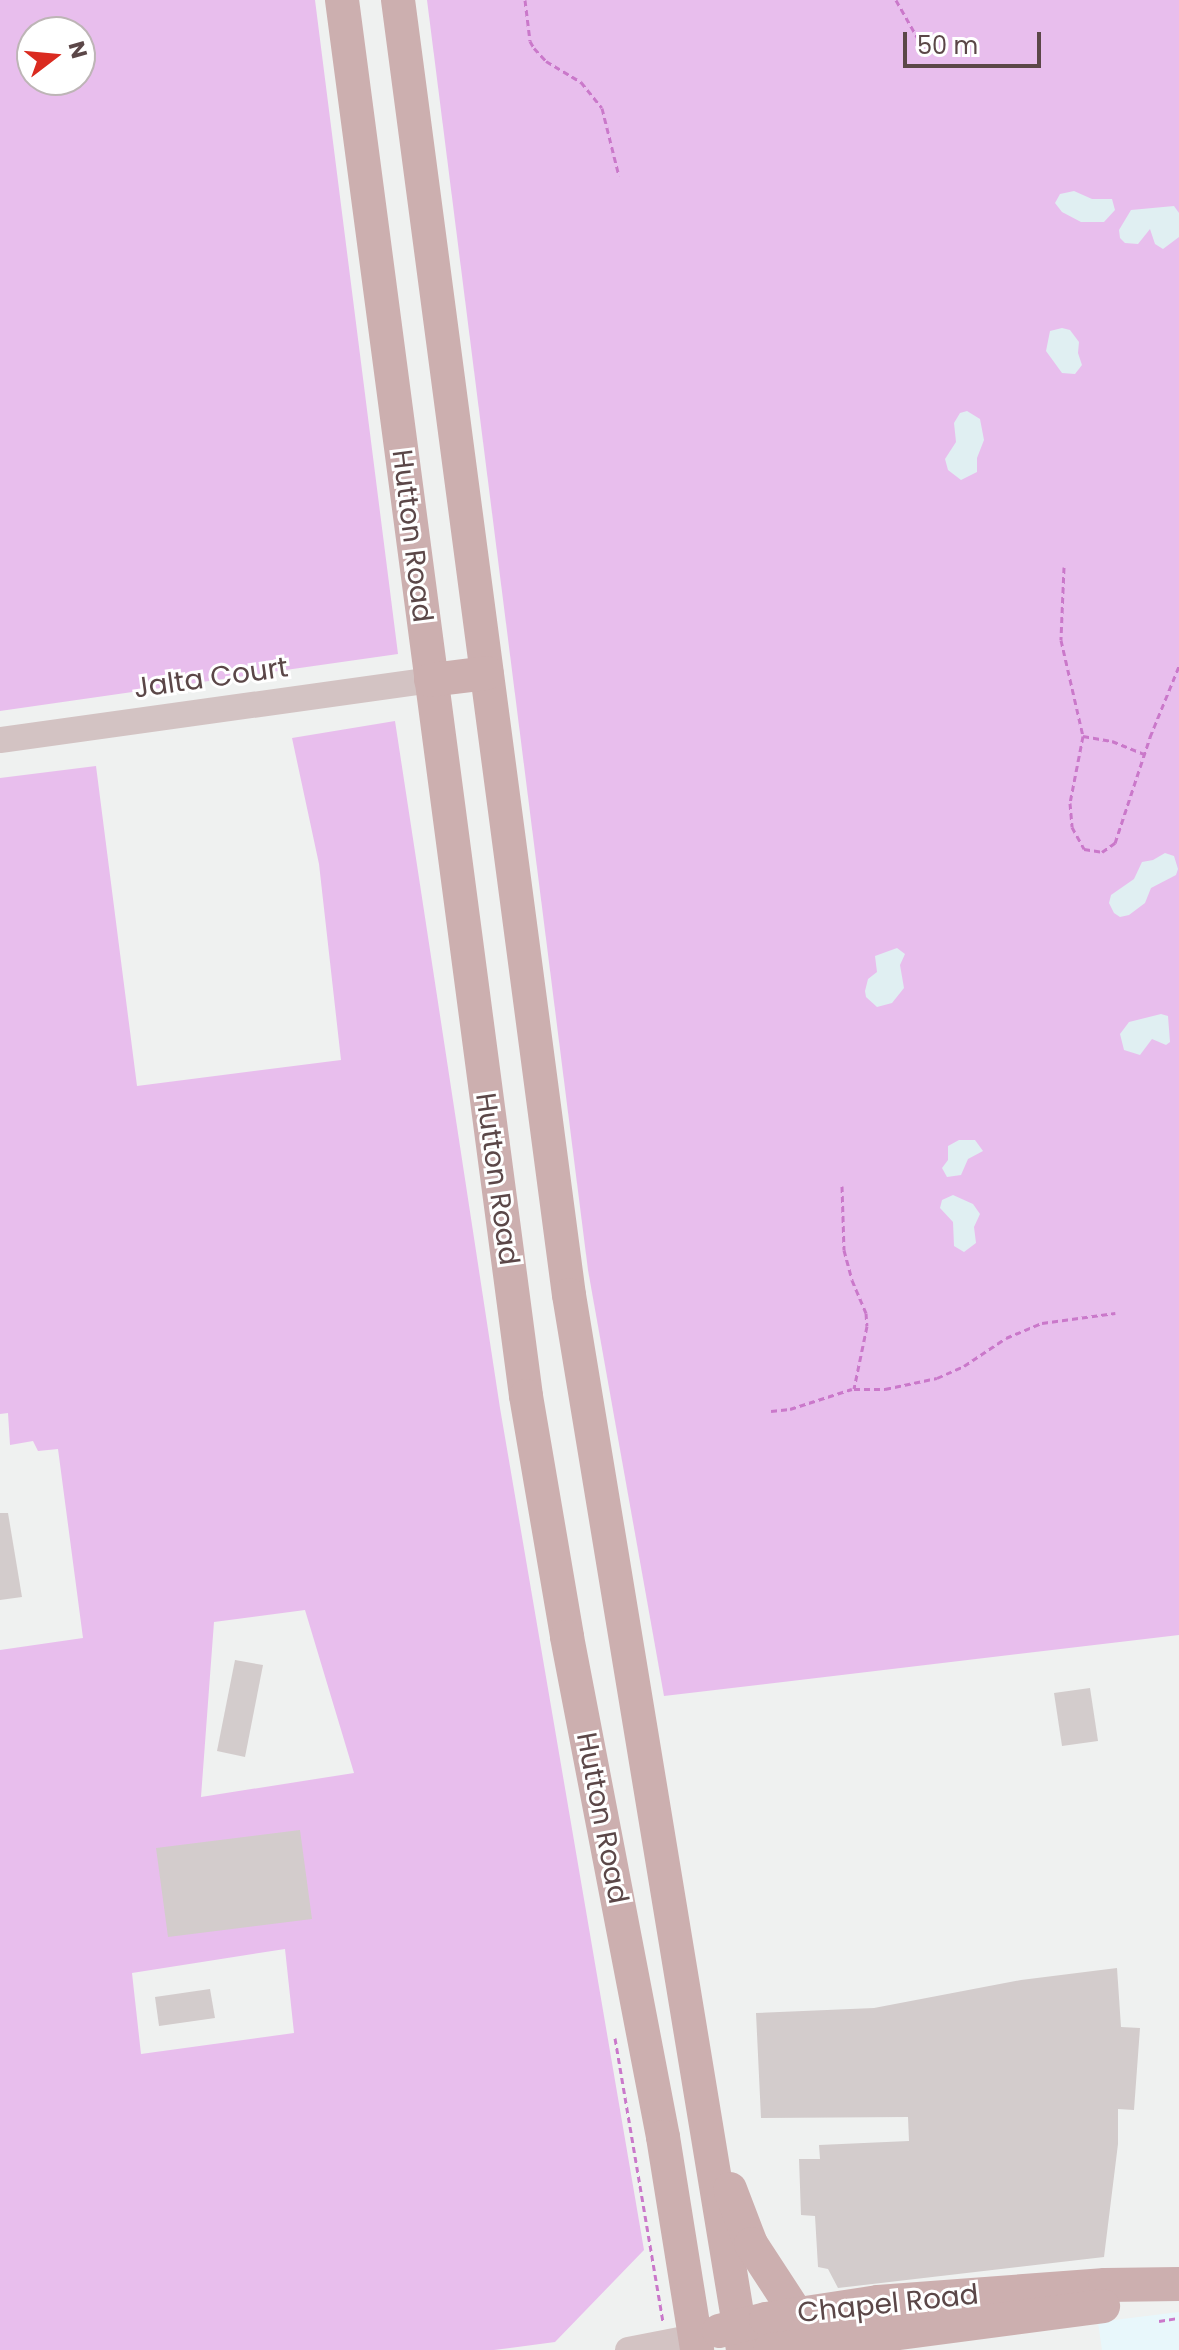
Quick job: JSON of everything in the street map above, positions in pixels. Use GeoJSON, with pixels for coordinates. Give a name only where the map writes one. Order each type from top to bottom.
{"type":"FeatureCollection","features":[{"type":"Feature","properties":{"kind":"main road","name":"Hutton Road"},"geometry":{"type":"LineString","coordinates":[[342,0],[526,1396],[567,1637],[663,2137],[696,2344]]}},
{"type":"Feature","properties":{"kind":"main road","name":"Hutton Road"},"geometry":{"type":"LineString","coordinates":[[398,0],[588,1423],[741,2338]]}},
{"type":"Feature","properties":{"kind":"main road"},"geometry":{"type":"LineString","coordinates":[[431,680],[487,673]]}},
{"type":"Feature","properties":{"kind":"main road"},"geometry":{"type":"LineString","coordinates":[[709,2150],[739,2204],[751,2244],[796,2313]]}},
{"type":"Feature","properties":{"kind":"main road","name":"Chapel Road"},"geometry":{"type":"LineString","coordinates":[[696,2344],[741,2338],[796,2313],[878,2302],[1105,2285],[1166,2286]]}},
{"type":"Feature","properties":{"kind":"main road","name":"Chapel Road"},"geometry":{"type":"LineString","coordinates":[[770,2350],[839,2345],[1118,2303],[1166,2286]]}},
{"type":"Feature","properties":{"kind":"street","name":"Jalta Court"},"geometry":{"type":"LineString","coordinates":[[0,740],[431,680]]}},
{"type":"Feature","properties":{"kind":"street","name":"Chapel Road"},"geometry":{"type":"LineString","coordinates":[[628,2350],[696,2344]]}},
{"type":"Feature","properties":{"kind":"path"},"geometry":{"type":"LineString","coordinates":[[525,0],[530,41],[534,48],[546,61],[581,82],[602,108],[619,176]]}},
{"type":"Feature","properties":{"kind":"path"},"geometry":{"type":"LineString","coordinates":[[896,0],[921,44]]}},
{"type":"Feature","properties":{"kind":"path"},"geometry":{"type":"LineString","coordinates":[[1064,567],[1061,640],[1079,706],[1083,736],[1070,803],[1077,841],[1093,853],[1110,848],[1115,843],[1144,754],[1179,666]]}},
{"type":"Feature","properties":{"kind":"path"},"geometry":{"type":"LineString","coordinates":[[1083,736],[1112,741],[1144,754]]}},
{"type":"Feature","properties":{"kind":"path"},"geometry":{"type":"LineString","coordinates":[[842,1186],[844,1250],[866,1313],[867,1326],[854,1389]]}},
{"type":"Feature","properties":{"kind":"path"},"geometry":{"type":"LineString","coordinates":[[771,1411],[790,1409],[854,1389],[885,1389],[937,1378],[964,1366],[1006,1338],[1042,1323],[1115,1313]]}},
{"type":"Feature","properties":{"kind":"path"},"geometry":{"type":"LineString","coordinates":[[1159,2321],[1179,2318]]}},
{"type":"Feature","properties":{"kind":"shaded area"},"geometry":{"type":"Polygon","coordinates":[[[0,0],[315,0],[398,654],[0,711],[0,0]]]}},
{"type":"Feature","properties":{"kind":"shaded area"},"geometry":{"type":"Polygon","coordinates":[[[427,0],[1179,0],[1179,1635],[664,1696],[588,1270],[427,0]]]}},
{"type":"Feature","properties":{"kind":"shaded area"},"geometry":{"type":"Polygon","coordinates":[[[395,721],[500,1408],[644,2250],[555,2342],[494,2350],[0,2350],[0,1650],[83,1638],[58,1449],[38,1451],[33,1441],[10,1445],[8,1413],[0,1414],[0,778],[96,766],[137,1086],[341,1060],[319,864],[292,738],[395,721]],[[305,1610],[214,1622],[201,1797],[354,1773],[305,1610]],[[285,1949],[132,1973],[141,2054],[294,2033],[285,1949]]]}},
{"type":"Feature","properties":{"kind":"shaded area"},"geometry":{"type":"Polygon","coordinates":[[[1179,2312],[1179,2350],[1102,2350],[1098,2322],[1179,2312]]]}},
{"type":"Feature","properties":{"kind":"sand"},"geometry":{"type":"Polygon","coordinates":[[[1074,191],[1092,199],[1112,199],[1115,210],[1104,222],[1081,222],[1062,212],[1055,203],[1060,194],[1074,191]]]}},
{"type":"Feature","properties":{"kind":"sand"},"geometry":{"type":"Polygon","coordinates":[[[1174,206],[1179,213],[1179,237],[1163,249],[1155,244],[1150,229],[1138,244],[1125,243],[1120,238],[1119,230],[1131,210],[1174,206]]]}},
{"type":"Feature","properties":{"kind":"sand"},"geometry":{"type":"Polygon","coordinates":[[[1070,330],[1079,342],[1078,353],[1082,365],[1075,374],[1062,373],[1046,351],[1050,331],[1070,330]]]}},
{"type":"Feature","properties":{"kind":"sand"},"geometry":{"type":"Polygon","coordinates":[[[967,411],[980,419],[984,440],[977,458],[977,472],[961,480],[948,470],[945,459],[956,442],[954,423],[960,413],[967,411]]]}},
{"type":"Feature","properties":{"kind":"sand"},"geometry":{"type":"Polygon","coordinates":[[[1165,853],[1174,856],[1178,869],[1176,875],[1151,888],[1145,903],[1129,915],[1120,917],[1114,913],[1109,903],[1111,895],[1134,879],[1142,862],[1165,853]]]}},
{"type":"Feature","properties":{"kind":"sand"},"geometry":{"type":"Polygon","coordinates":[[[897,948],[905,954],[900,965],[904,988],[892,1003],[877,1007],[866,997],[865,991],[868,979],[877,972],[875,956],[897,948]]]}},
{"type":"Feature","properties":{"kind":"sand"},"geometry":{"type":"Polygon","coordinates":[[[1161,1014],[1168,1016],[1170,1042],[1166,1045],[1152,1039],[1140,1055],[1124,1050],[1120,1034],[1129,1022],[1161,1014]]]}},
{"type":"Feature","properties":{"kind":"sand"},"geometry":{"type":"Polygon","coordinates":[[[959,1140],[975,1140],[983,1151],[968,1159],[961,1175],[947,1177],[942,1168],[948,1160],[948,1146],[959,1140]]]}},
{"type":"Feature","properties":{"kind":"sand"},"geometry":{"type":"Polygon","coordinates":[[[953,1195],[973,1204],[980,1214],[974,1227],[976,1243],[964,1252],[954,1246],[953,1222],[940,1208],[942,1200],[953,1195]]]}},
{"type":"Feature","properties":{"kind":"building"},"geometry":{"type":"Polygon","coordinates":[[[0,1513],[8,1513],[22,1597],[0,1600],[0,1513]]]}},
{"type":"Feature","properties":{"kind":"building"},"geometry":{"type":"Polygon","coordinates":[[[235,1660],[263,1665],[245,1757],[217,1751],[235,1660]]]}},
{"type":"Feature","properties":{"kind":"building"},"geometry":{"type":"Polygon","coordinates":[[[1090,1688],[1098,1741],[1062,1746],[1054,1693],[1090,1688]]]}},
{"type":"Feature","properties":{"kind":"building"},"geometry":{"type":"Polygon","coordinates":[[[300,1830],[312,1919],[168,1937],[156,1848],[300,1830]]]}},
{"type":"Feature","properties":{"kind":"building"},"geometry":{"type":"Polygon","coordinates":[[[1117,1968],[1121,2027],[1140,2028],[1134,2110],[1118,2109],[1118,2144],[1104,2257],[838,2288],[828,2269],[818,2267],[815,2216],[801,2215],[799,2159],[820,2159],[819,2145],[909,2141],[908,2117],[761,2118],[756,2013],[874,2008],[1021,1980],[1117,1968]]]}},
{"type":"Feature","properties":{"kind":"building"},"geometry":{"type":"Polygon","coordinates":[[[210,1989],[215,2018],[159,2026],[155,1997],[210,1989]]]}}]}
